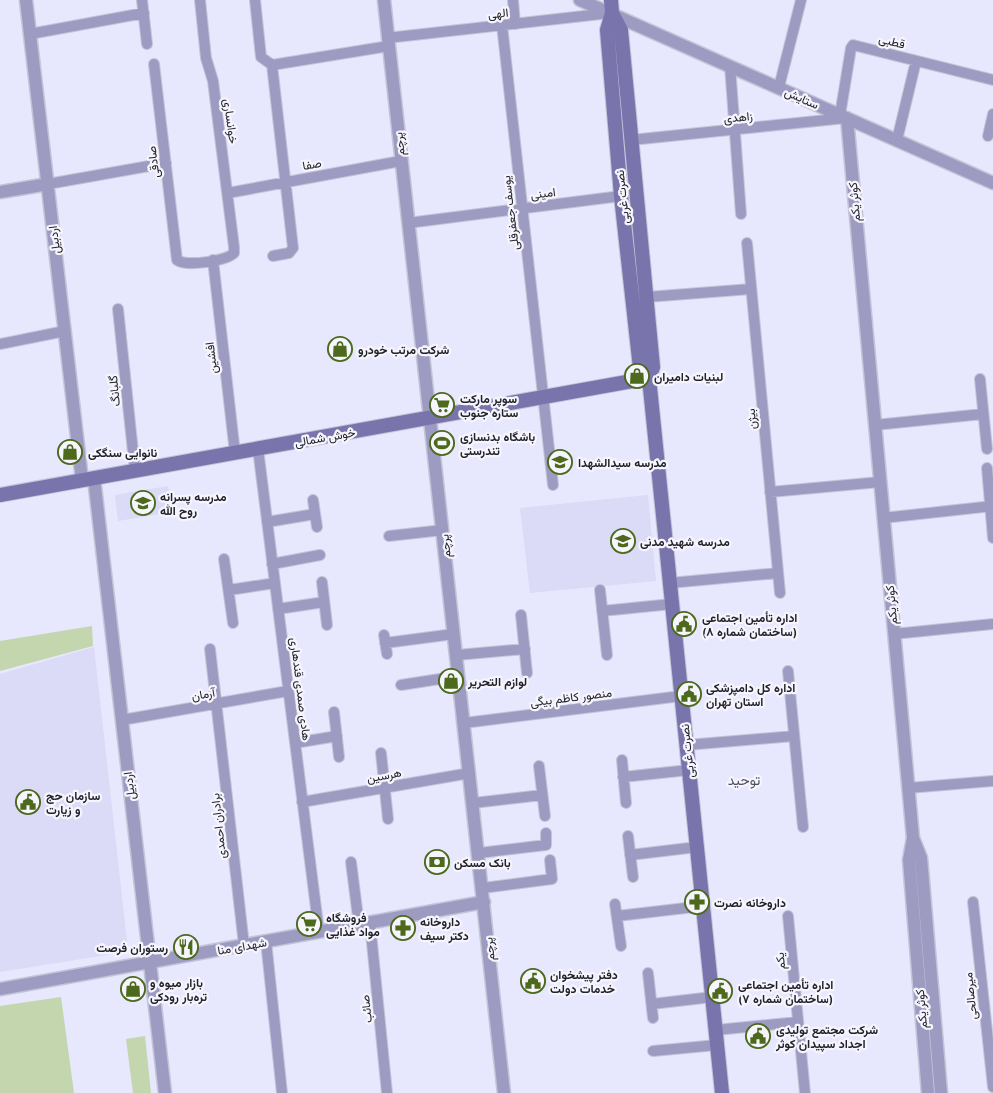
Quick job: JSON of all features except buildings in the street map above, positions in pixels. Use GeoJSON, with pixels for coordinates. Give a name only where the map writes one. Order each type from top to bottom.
{"type":"FeatureCollection","features":[{"type":"Feature","properties":{"kind":"main road","name":"نصرت غربی"},"geometry":{"type":"LineString","coordinates":[[611,7],[621,30],[653,366],[649,378],[722,1093]]}},
{"type":"Feature","properties":{"kind":"main road","name":"نصرت غربی"},"geometry":{"type":"LineString","coordinates":[[611,7],[607,30],[621,196],[640,368],[649,378]]}},
{"type":"Feature","properties":{"kind":"main road","name":"خوش شمالی"},"geometry":{"type":"LineString","coordinates":[[0,495],[649,378]]}},
{"type":"Feature","properties":{"kind":"street","name":"اردبیل"},"geometry":{"type":"LineString","coordinates":[[26,0],[65,332],[122,720],[164,1093]]}},
{"type":"Feature","properties":{"kind":"street"},"geometry":{"type":"LineString","coordinates":[[142,0],[147,44]]}},
{"type":"Feature","properties":{"kind":"street","name":"خوانساری"},"geometry":{"type":"LineString","coordinates":[[200,0],[206,58],[213,82],[234,247],[232,255],[212,260]]}},
{"type":"Feature","properties":{"kind":"street"},"geometry":{"type":"LineString","coordinates":[[255,0],[261,57],[272,65],[293,248],[289,253],[273,256]]}},
{"type":"Feature","properties":{"kind":"street","name":"پرچم"},"geometry":{"type":"LineString","coordinates":[[384,0],[504,1093]]}},
{"type":"Feature","properties":{"kind":"street"},"geometry":{"type":"LineString","coordinates":[[513,0],[515,24]]}},
{"type":"Feature","properties":{"kind":"street","name":"ستایش"},"geometry":{"type":"LineString","coordinates":[[580,0],[611,7],[730,66],[993,183]]}},
{"type":"Feature","properties":{"kind":"street"},"geometry":{"type":"LineString","coordinates":[[779,87],[801,0]]}},
{"type":"Feature","properties":{"kind":"street","name":"الهی"},"geometry":{"type":"LineString","coordinates":[[272,65],[388,42],[515,24],[611,7]]}},
{"type":"Feature","properties":{"kind":"street"},"geometry":{"type":"LineString","coordinates":[[30,34],[144,13]]}},
{"type":"Feature","properties":{"kind":"street","name":"یوسف جعفرقلی"},"geometry":{"type":"LineString","coordinates":[[502,25],[553,485]]}},
{"type":"Feature","properties":{"kind":"street","name":"قطبی"},"geometry":{"type":"LineString","coordinates":[[844,116],[851,48],[853,45],[993,80]]}},
{"type":"Feature","properties":{"kind":"street"},"geometry":{"type":"LineString","coordinates":[[897,140],[916,61]]}},
{"type":"Feature","properties":{"kind":"street","name":"صادقی"},"geometry":{"type":"LineString","coordinates":[[154,64],[177,258],[179,261],[187,264],[212,260]]}},
{"type":"Feature","properties":{"kind":"street"},"geometry":{"type":"LineString","coordinates":[[730,66],[741,214]]}},
{"type":"Feature","properties":{"kind":"street"},"geometry":{"type":"LineString","coordinates":[[988,136],[993,114]]}},
{"type":"Feature","properties":{"kind":"street","name":"زاهدی"},"geometry":{"type":"LineString","coordinates":[[631,140],[734,130],[844,116]]}},
{"type":"Feature","properties":{"kind":"street","name":"کوثر یکم"},"geometry":{"type":"LineString","coordinates":[[844,116],[913,838],[909,860],[928,1093]]}},
{"type":"Feature","properties":{"kind":"street","name":"صفا"},"geometry":{"type":"LineString","coordinates":[[228,193],[401,161]]}},
{"type":"Feature","properties":{"kind":"street"},"geometry":{"type":"LineString","coordinates":[[0,192],[166,163]]}},
{"type":"Feature","properties":{"kind":"street","name":"امینی"},"geometry":{"type":"LineString","coordinates":[[408,223],[621,196]]}},
{"type":"Feature","properties":{"kind":"street","name":"بیژن"},"geometry":{"type":"LineString","coordinates":[[747,244],[780,592]]}},
{"type":"Feature","properties":{"kind":"street","name":"افشین"},"geometry":{"type":"LineString","coordinates":[[212,260],[235,453]]}},
{"type":"Feature","properties":{"kind":"street"},"geometry":{"type":"LineString","coordinates":[[647,298],[752,289]]}},
{"type":"Feature","properties":{"kind":"street","name":"گلبانگ"},"geometry":{"type":"LineString","coordinates":[[118,309],[135,471]]}},
{"type":"Feature","properties":{"kind":"street"},"geometry":{"type":"LineString","coordinates":[[0,344],[65,332]]}},
{"type":"Feature","properties":{"kind":"street"},"geometry":{"type":"LineString","coordinates":[[980,379],[987,449]]}},
{"type":"Feature","properties":{"kind":"street"},"geometry":{"type":"LineString","coordinates":[[875,425],[983,414]]}},
{"type":"Feature","properties":{"kind":"street","name":"هادی صمدی قندهاری"},"geometry":{"type":"LineString","coordinates":[[258,449],[319,932]]}},
{"type":"Feature","properties":{"kind":"street"},"geometry":{"type":"LineString","coordinates":[[987,468],[992,506],[993,538]]}},
{"type":"Feature","properties":{"kind":"street"},"geometry":{"type":"LineString","coordinates":[[770,492],[880,482]]}},
{"type":"Feature","properties":{"kind":"street"},"geometry":{"type":"LineString","coordinates":[[313,500],[318,527]]}},
{"type":"Feature","properties":{"kind":"street"},"geometry":{"type":"LineString","coordinates":[[883,518],[992,506]]}},
{"type":"Feature","properties":{"kind":"street"},"geometry":{"type":"LineString","coordinates":[[267,522],[315,514]]}},
{"type":"Feature","properties":{"kind":"street"},"geometry":{"type":"LineString","coordinates":[[389,536],[443,530]]}},
{"type":"Feature","properties":{"kind":"street"},"geometry":{"type":"LineString","coordinates":[[272,564],[320,555]]}},
{"type":"Feature","properties":{"kind":"street"},"geometry":{"type":"LineString","coordinates":[[224,559],[233,623]]}},
{"type":"Feature","properties":{"kind":"street"},"geometry":{"type":"LineString","coordinates":[[670,583],[778,573]]}},
{"type":"Feature","properties":{"kind":"street"},"geometry":{"type":"LineString","coordinates":[[322,582],[326,624]]}},
{"type":"Feature","properties":{"kind":"street"},"geometry":{"type":"LineString","coordinates":[[229,590],[275,583]]}},
{"type":"Feature","properties":{"kind":"street"},"geometry":{"type":"LineString","coordinates":[[600,590],[606,655]]}},
{"type":"Feature","properties":{"kind":"street"},"geometry":{"type":"LineString","coordinates":[[278,609],[324,602]]}},
{"type":"Feature","properties":{"kind":"street"},"geometry":{"type":"LineString","coordinates":[[602,611],[672,604]]}},
{"type":"Feature","properties":{"kind":"street"},"geometry":{"type":"LineString","coordinates":[[521,615],[527,673]]}},
{"type":"Feature","properties":{"kind":"street"},"geometry":{"type":"LineString","coordinates":[[894,634],[993,624]]}},
{"type":"Feature","properties":{"kind":"street"},"geometry":{"type":"LineString","coordinates":[[387,654],[385,639],[454,634]]}},
{"type":"Feature","properties":{"kind":"street","name":"برادران احمدی"},"geometry":{"type":"LineString","coordinates":[[210,649],[244,945]]}},
{"type":"Feature","properties":{"kind":"street"},"geometry":{"type":"LineString","coordinates":[[457,656],[525,649]]}},
{"type":"Feature","properties":{"kind":"street"},"geometry":{"type":"LineString","coordinates":[[788,671],[803,827]]}},
{"type":"Feature","properties":{"kind":"street"},"geometry":{"type":"LineString","coordinates":[[401,685],[459,676]]}},
{"type":"Feature","properties":{"kind":"street","name":"آرمان"},"geometry":{"type":"LineString","coordinates":[[122,720],[288,692]]}},
{"type":"Feature","properties":{"kind":"street","name":"منصور کاظم بیگی"},"geometry":{"type":"LineString","coordinates":[[464,723],[682,696]]}},
{"type":"Feature","properties":{"kind":"street"},"geometry":{"type":"LineString","coordinates":[[334,712],[339,757]]}},
{"type":"Feature","properties":{"kind":"street"},"geometry":{"type":"LineString","coordinates":[[295,743],[337,736]]}},
{"type":"Feature","properties":{"kind":"street"},"geometry":{"type":"LineString","coordinates":[[686,745],[794,736]]}},
{"type":"Feature","properties":{"kind":"street"},"geometry":{"type":"LineString","coordinates":[[381,753],[388,820]]}},
{"type":"Feature","properties":{"kind":"street"},"geometry":{"type":"LineString","coordinates":[[622,760],[626,803]]}},
{"type":"Feature","properties":{"kind":"street"},"geometry":{"type":"LineString","coordinates":[[540,766],[545,816]]}},
{"type":"Feature","properties":{"kind":"street"},"geometry":{"type":"LineString","coordinates":[[623,777],[689,770]]}},
{"type":"Feature","properties":{"kind":"street","name":"هرسین"},"geometry":{"type":"LineString","coordinates":[[302,802],[470,773]]}},
{"type":"Feature","properties":{"kind":"street"},"geometry":{"type":"LineString","coordinates":[[908,788],[993,781]]}},
{"type":"Feature","properties":{"kind":"street"},"geometry":{"type":"LineString","coordinates":[[473,802],[542,795]]}},
{"type":"Feature","properties":{"kind":"street"},"geometry":{"type":"LineString","coordinates":[[479,853],[546,845],[546,833]]}},
{"type":"Feature","properties":{"kind":"street"},"geometry":{"type":"LineString","coordinates":[[628,836],[633,877]]}},
{"type":"Feature","properties":{"kind":"street"},"geometry":{"type":"LineString","coordinates":[[913,838],[920,858],[941,1093]]}},
{"type":"Feature","properties":{"kind":"street"},"geometry":{"type":"LineString","coordinates":[[630,854],[697,847]]}},
{"type":"Feature","properties":{"kind":"street"},"geometry":{"type":"LineString","coordinates":[[483,888],[552,879],[550,860]]}},
{"type":"Feature","properties":{"kind":"street","name":"صائب"},"geometry":{"type":"LineString","coordinates":[[351,862],[364,924],[387,1093]]}},
{"type":"Feature","properties":{"kind":"street","name":"شهدای منا"},"geometry":{"type":"LineString","coordinates":[[0,989],[484,902]]}},
{"type":"Feature","properties":{"kind":"street","name":"میرصالحی"},"geometry":{"type":"LineString","coordinates":[[973,902],[993,1087]]}},
{"type":"Feature","properties":{"kind":"street"},"geometry":{"type":"LineString","coordinates":[[615,904],[620,946]]}},
{"type":"Feature","properties":{"kind":"street"},"geometry":{"type":"LineString","coordinates":[[617,916],[703,906]]}},
{"type":"Feature","properties":{"kind":"street","name":"یکم"},"geometry":{"type":"LineString","coordinates":[[788,916],[805,1093]]}},
{"type":"Feature","properties":{"kind":"street"},"geometry":{"type":"LineString","coordinates":[[266,942],[282,1093]]}},
{"type":"Feature","properties":{"kind":"street"},"geometry":{"type":"LineString","coordinates":[[648,973],[654,1018]]}},
{"type":"Feature","properties":{"kind":"street"},"geometry":{"type":"LineString","coordinates":[[652,1004],[712,997]]}},
{"type":"Feature","properties":{"kind":"street"},"geometry":{"type":"LineString","coordinates":[[716,1030],[798,1022]]}},
{"type":"Feature","properties":{"kind":"street"},"geometry":{"type":"LineString","coordinates":[[653,1051],[717,1045]]}},
{"type":"Feature","properties":{"kind":"shaded area","name":"مدرسه پسرانه روح الله"},"geometry":{"type":"Polygon","coordinates":[[[168,486],[172,512],[118,521],[115,495],[168,486]]]}},
{"type":"Feature","properties":{"kind":"shaded area"},"geometry":{"type":"Polygon","coordinates":[[[648,495],[656,581],[530,593],[520,508],[648,495]]]}},
{"type":"Feature","properties":{"kind":"shaded area"},"geometry":{"type":"Polygon","coordinates":[[[94,647],[127,941],[119,953],[0,972],[0,674],[94,647]]]}},
{"type":"Feature","properties":{"kind":"green space"},"geometry":{"type":"Polygon","coordinates":[[[92,626],[93,646],[0,671],[0,641],[92,626]]]}},
{"type":"Feature","properties":{"kind":"green space"},"geometry":{"type":"Polygon","coordinates":[[[61,997],[74,1093],[0,1093],[0,1006],[61,997]]]}},
{"type":"Feature","properties":{"kind":"green space"},"geometry":{"type":"Polygon","coordinates":[[[145,1036],[151,1093],[133,1093],[126,1039],[145,1036]]]}},
{"type":"Feature","properties":{"kind":"place","name":"شرکت مرتب خودرو"},"geometry":{"type":"Point","coordinates":[340,349]}},
{"type":"Feature","properties":{"kind":"place","name":"لبنیات دامیران"},"geometry":{"type":"Point","coordinates":[637,376]}},
{"type":"Feature","properties":{"kind":"place","name":"سوپر مارکت ستاره جنوب"},"geometry":{"type":"Point","coordinates":[442,405]}},
{"type":"Feature","properties":{"kind":"place","name":"باشگاه بدنسازی تندرستی"},"geometry":{"type":"Point","coordinates":[442,443]}},
{"type":"Feature","properties":{"kind":"place","name":"نانوایی سنگکی"},"geometry":{"type":"Point","coordinates":[70,452]}},
{"type":"Feature","properties":{"kind":"place","name":"مدرسه سیدالشهدا"},"geometry":{"type":"Point","coordinates":[560,462]}},
{"type":"Feature","properties":{"kind":"place","name":"مدرسه پسرانه روح الله"},"geometry":{"type":"Point","coordinates":[143,503]}},
{"type":"Feature","properties":{"kind":"place","name":"مدرسه شهید مدنی"},"geometry":{"type":"Point","coordinates":[623,541]}},
{"type":"Feature","properties":{"kind":"place","name":"اداره تأمین اجتماعی (ساختمان شماره ۸)"},"geometry":{"type":"Point","coordinates":[684,624]}},
{"type":"Feature","properties":{"kind":"place","name":"لوازم التحریر"},"geometry":{"type":"Point","coordinates":[451,681]}},
{"type":"Feature","properties":{"kind":"place","name":"اداره کل دامپزشکی استان تهران"},"geometry":{"type":"Point","coordinates":[689,694]}},
{"type":"Feature","properties":{"kind":"place","name":"سازمان حج و زیارت"},"geometry":{"type":"Point","coordinates":[28,802]}},
{"type":"Feature","properties":{"kind":"place","name":"بانک مسکن"},"geometry":{"type":"Point","coordinates":[437,862]}},
{"type":"Feature","properties":{"kind":"place","name":"داروخانه نصرت"},"geometry":{"type":"Point","coordinates":[697,902]}},
{"type":"Feature","properties":{"kind":"place","name":"فروشگاه مواد غذایی"},"geometry":{"type":"Point","coordinates":[309,924]}},
{"type":"Feature","properties":{"kind":"place","name":"داروخانه دکتر سیف"},"geometry":{"type":"Point","coordinates":[403,928]}},
{"type":"Feature","properties":{"kind":"place","name":"رستوران فرصت"},"geometry":{"type":"Point","coordinates":[186,947]}},
{"type":"Feature","properties":{"kind":"place","name":"دفتر پیشخوان خدمات دولت"},"geometry":{"type":"Point","coordinates":[533,981]}},
{"type":"Feature","properties":{"kind":"place","name":"بازار میوه و تره‌بار رودکی"},"geometry":{"type":"Point","coordinates":[133,989]}},
{"type":"Feature","properties":{"kind":"place","name":"اداره تأمین اجتماعی (ساختمان شماره ۷)"},"geometry":{"type":"Point","coordinates":[720,991]}},
{"type":"Feature","properties":{"kind":"place","name":"شرکت مجتمع تولیدی اجداد سپیدان کوثر"},"geometry":{"type":"Point","coordinates":[758,1036]}},
{"type":"Feature","properties":{"kind":"district","name":"توحید"},"geometry":{"type":"Point","coordinates":[744,780]}}]}
